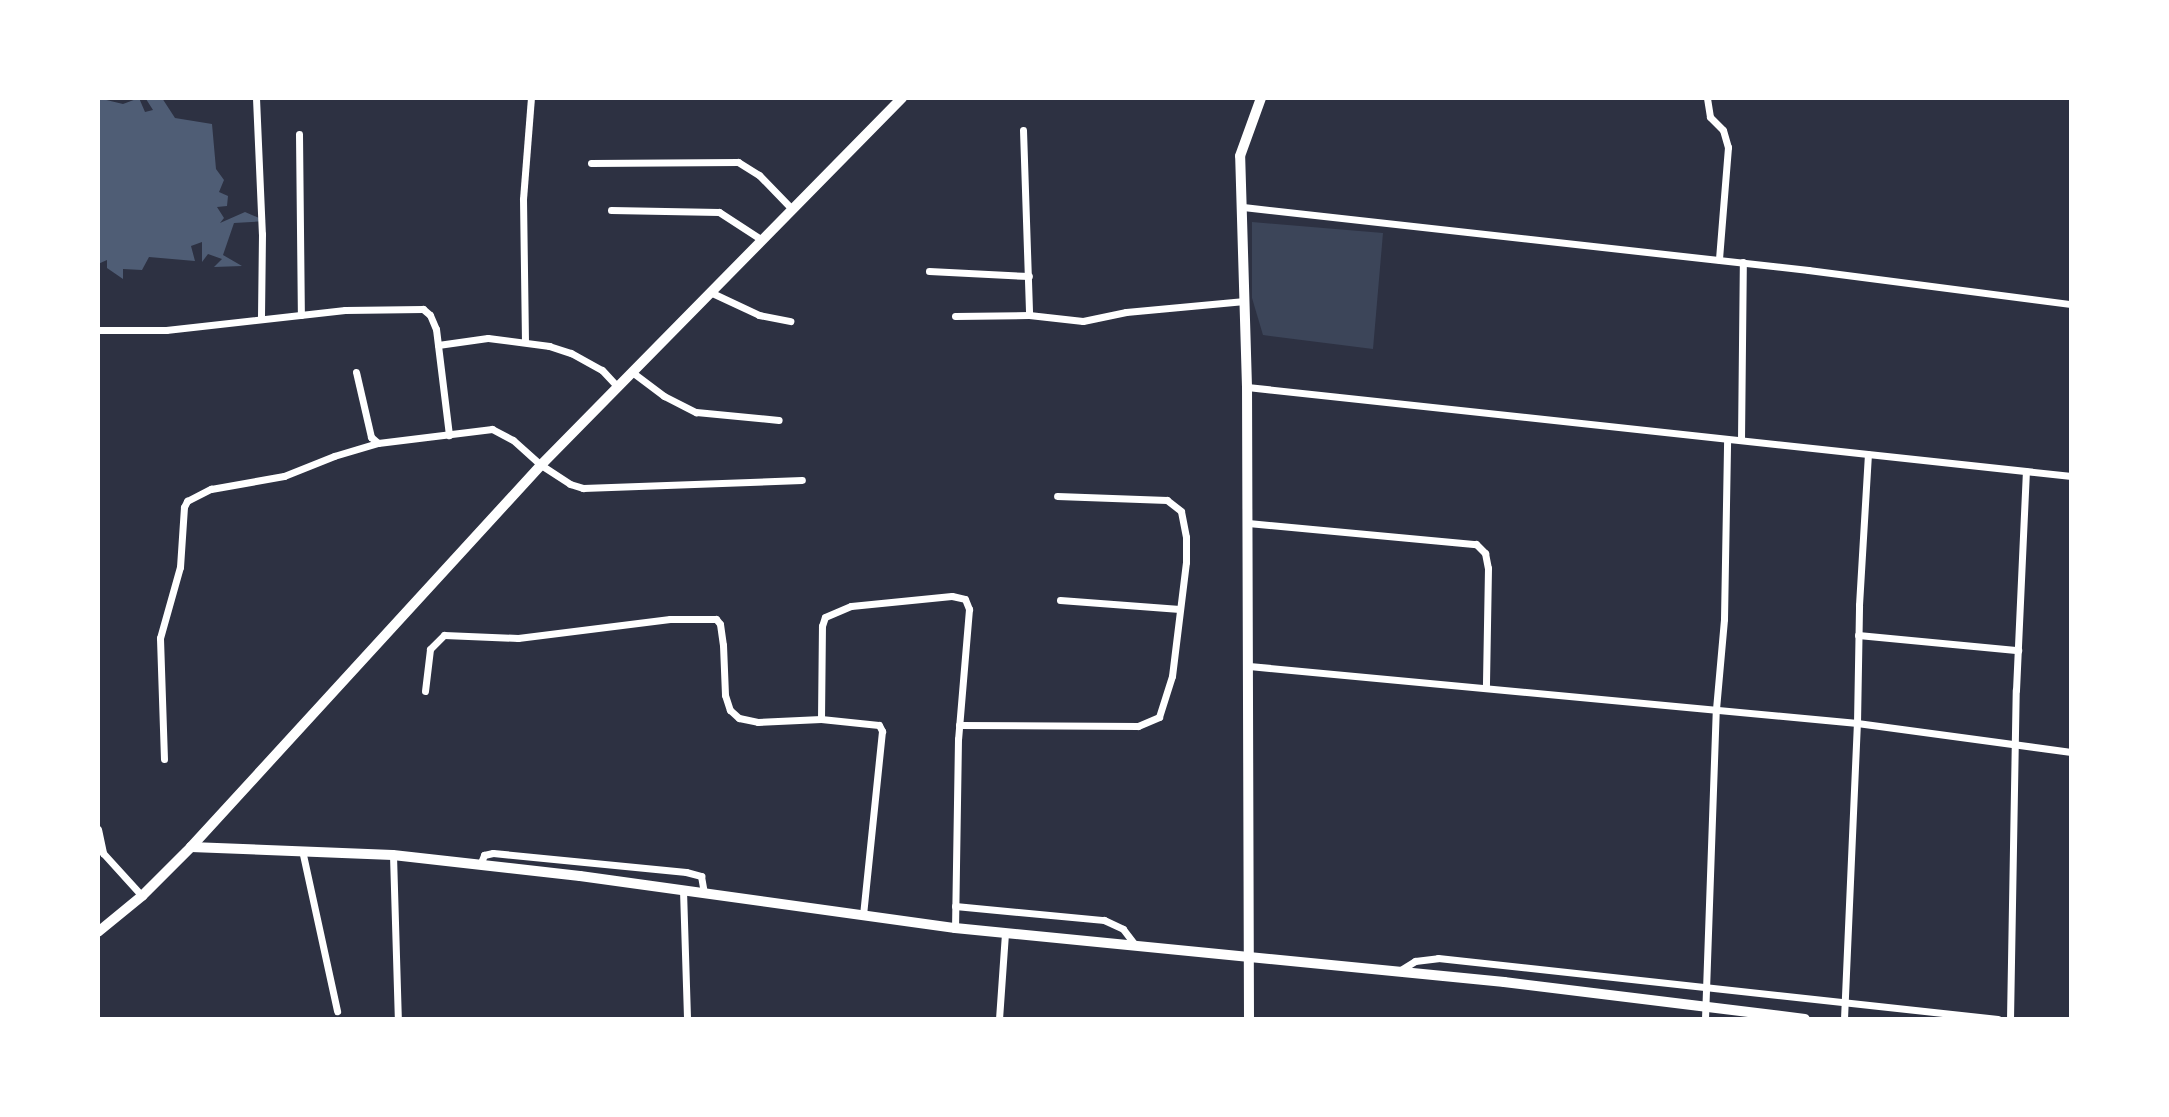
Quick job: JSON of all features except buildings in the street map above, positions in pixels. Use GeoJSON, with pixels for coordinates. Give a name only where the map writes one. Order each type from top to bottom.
{"type":"FeatureCollection","features":[{"type":"Feature","properties":{"kind":"street"},"geometry":{"type":"LineString","coordinates":[[256,98],[262,234],[261,319]]}},
{"type":"Feature","properties":{"kind":"street"},"geometry":{"type":"LineString","coordinates":[[525,342],[523,199],[531,98]]}},
{"type":"Feature","properties":{"kind":"street"},"geometry":{"type":"LineString","coordinates":[[98,933],[142,896],[191,847],[541,465],[902,98]]}},
{"type":"Feature","properties":{"kind":"street"},"geometry":{"type":"LineString","coordinates":[[1249,1019],[1247,387],[1240,156],[1261,98]]}},
{"type":"Feature","properties":{"kind":"street"},"geometry":{"type":"LineString","coordinates":[[1707,98],[1710,117],[1726,136],[1728,154],[1719,260]]}},
{"type":"Feature","properties":{"kind":"street"},"geometry":{"type":"LineString","coordinates":[[1023,130],[1029,315]]}},
{"type":"Feature","properties":{"kind":"street"},"geometry":{"type":"LineString","coordinates":[[299,134],[301,315]]}},
{"type":"Feature","properties":{"kind":"street"},"geometry":{"type":"LineString","coordinates":[[591,163],[738,162],[759,175],[793,209]]}},
{"type":"Feature","properties":{"kind":"street"},"geometry":{"type":"LineString","coordinates":[[1243,207],[1743,262],[2071,304]]}},
{"type":"Feature","properties":{"kind":"street"},"geometry":{"type":"LineString","coordinates":[[611,210],[707,211],[729,216],[762,240]]}},
{"type":"Feature","properties":{"kind":"street"},"geometry":{"type":"LineString","coordinates":[[1741,440],[1743,262]]}},
{"type":"Feature","properties":{"kind":"street"},"geometry":{"type":"LineString","coordinates":[[929,271],[1029,276]]}},
{"type":"Feature","properties":{"kind":"street"},"geometry":{"type":"LineString","coordinates":[[710,292],[759,315],[790,321]]}},
{"type":"Feature","properties":{"kind":"street"},"geometry":{"type":"LineString","coordinates":[[954,316],[1029,315],[1083,321],[1126,312],[1244,302]]}},
{"type":"Feature","properties":{"kind":"street"},"geometry":{"type":"LineString","coordinates":[[98,331],[166,330],[345,310],[423,309],[430,315],[436,329],[449,435]]}},
{"type":"Feature","properties":{"kind":"street"},"geometry":{"type":"LineString","coordinates":[[438,345],[488,338],[561,350],[601,370],[618,387]]}},
{"type":"Feature","properties":{"kind":"street"},"geometry":{"type":"LineString","coordinates":[[356,372],[371,437],[378,443]]}},
{"type":"Feature","properties":{"kind":"street"},"geometry":{"type":"LineString","coordinates":[[632,372],[664,397],[696,411],[779,420]]}},
{"type":"Feature","properties":{"kind":"street"},"geometry":{"type":"LineString","coordinates":[[1247,387],[2071,476]]}},
{"type":"Feature","properties":{"kind":"street"},"geometry":{"type":"LineString","coordinates":[[164,759],[160,638],[180,567],[184,507],[187,501],[211,489],[284,476],[334,456],[378,443],[492,429],[513,440],[541,465],[570,484],[583,488],[802,480]]}},
{"type":"Feature","properties":{"kind":"street"},"geometry":{"type":"LineString","coordinates":[[1705,1019],[1716,709],[1724,619],[1727,439]]}},
{"type":"Feature","properties":{"kind":"street"},"geometry":{"type":"LineString","coordinates":[[1844,1019],[1857,723],[1858,635],[1868,454]]}},
{"type":"Feature","properties":{"kind":"street"},"geometry":{"type":"LineString","coordinates":[[2010,1019],[2018,650],[2026,471]]}},
{"type":"Feature","properties":{"kind":"street"},"geometry":{"type":"LineString","coordinates":[[960,725],[1138,726],[1158,717],[1172,676],[1186,537],[1183,519],[1175,505],[1167,500],[1056,496]]}},
{"type":"Feature","properties":{"kind":"street"},"geometry":{"type":"LineString","coordinates":[[1248,523],[1476,544],[1485,553],[1488,568],[1486,688]]}},
{"type":"Feature","properties":{"kind":"street"},"geometry":{"type":"LineString","coordinates":[[821,719],[821,639],[825,617],[851,606],[960,596],[965,599],[969,609],[960,725],[954,928]]}},
{"type":"Feature","properties":{"kind":"street"},"geometry":{"type":"LineString","coordinates":[[1060,600],[1180,609]]}},
{"type":"Feature","properties":{"kind":"street"},"geometry":{"type":"LineString","coordinates":[[425,691],[430,649],[444,635],[518,638],[706,617],[716,619],[720,624],[722,675],[730,710],[739,718],[758,722],[821,719],[874,723],[882,731],[863,915]]}},
{"type":"Feature","properties":{"kind":"street"},"geometry":{"type":"LineString","coordinates":[[1858,635],[2018,650]]}},
{"type":"Feature","properties":{"kind":"street"},"geometry":{"type":"LineString","coordinates":[[1249,666],[1857,723],[2071,752]]}},
{"type":"Feature","properties":{"kind":"street"},"geometry":{"type":"LineString","coordinates":[[98,829],[101,846],[113,866],[142,896]]}},
{"type":"Feature","properties":{"kind":"street"},"geometry":{"type":"LineString","coordinates":[[191,847],[393,855],[704,892],[954,928],[1399,971],[1706,1005],[1805,1019]]}},
{"type":"Feature","properties":{"kind":"street"},"geometry":{"type":"LineString","coordinates":[[302,850],[337,1010]]}},
{"type":"Feature","properties":{"kind":"street"},"geometry":{"type":"LineString","coordinates":[[480,865],[484,855],[493,853],[659,868],[701,876],[704,892]]}},
{"type":"Feature","properties":{"kind":"street"},"geometry":{"type":"LineString","coordinates":[[393,855],[398,1019]]}},
{"type":"Feature","properties":{"kind":"street"},"geometry":{"type":"LineString","coordinates":[[683,890],[687,1019]]}},
{"type":"Feature","properties":{"kind":"street"},"geometry":{"type":"LineString","coordinates":[[955,906],[1104,920],[1122,929],[1135,945]]}},
{"type":"Feature","properties":{"kind":"street"},"geometry":{"type":"LineString","coordinates":[[999,1019],[1005,933]]}},
{"type":"Feature","properties":{"kind":"street"},"geometry":{"type":"LineString","coordinates":[[1399,971],[1415,961],[1438,958],[1998,1019]]}},
{"type":"Feature","properties":{"kind":"shaded area"},"geometry":{"type":"Polygon","coordinates":[[[98,98],[123,104],[139,98],[145,112],[153,110],[146,99],[162,98],[175,118],[212,124],[216,169],[224,180],[219,192],[228,196],[227,206],[217,207],[224,218],[220,223],[245,212],[266,221],[234,223],[223,255],[242,266],[214,267],[222,259],[208,254],[202,262],[202,242],[191,246],[195,261],[149,257],[142,270],[123,269],[123,279],[107,268],[107,260],[98,264],[98,98]]]}},
{"type":"Feature","properties":{"kind":"shaded area"},"geometry":{"type":"Polygon","coordinates":[[[1252,222],[1383,233],[1373,349],[1263,335],[1252,298],[1252,222]]]}}]}
